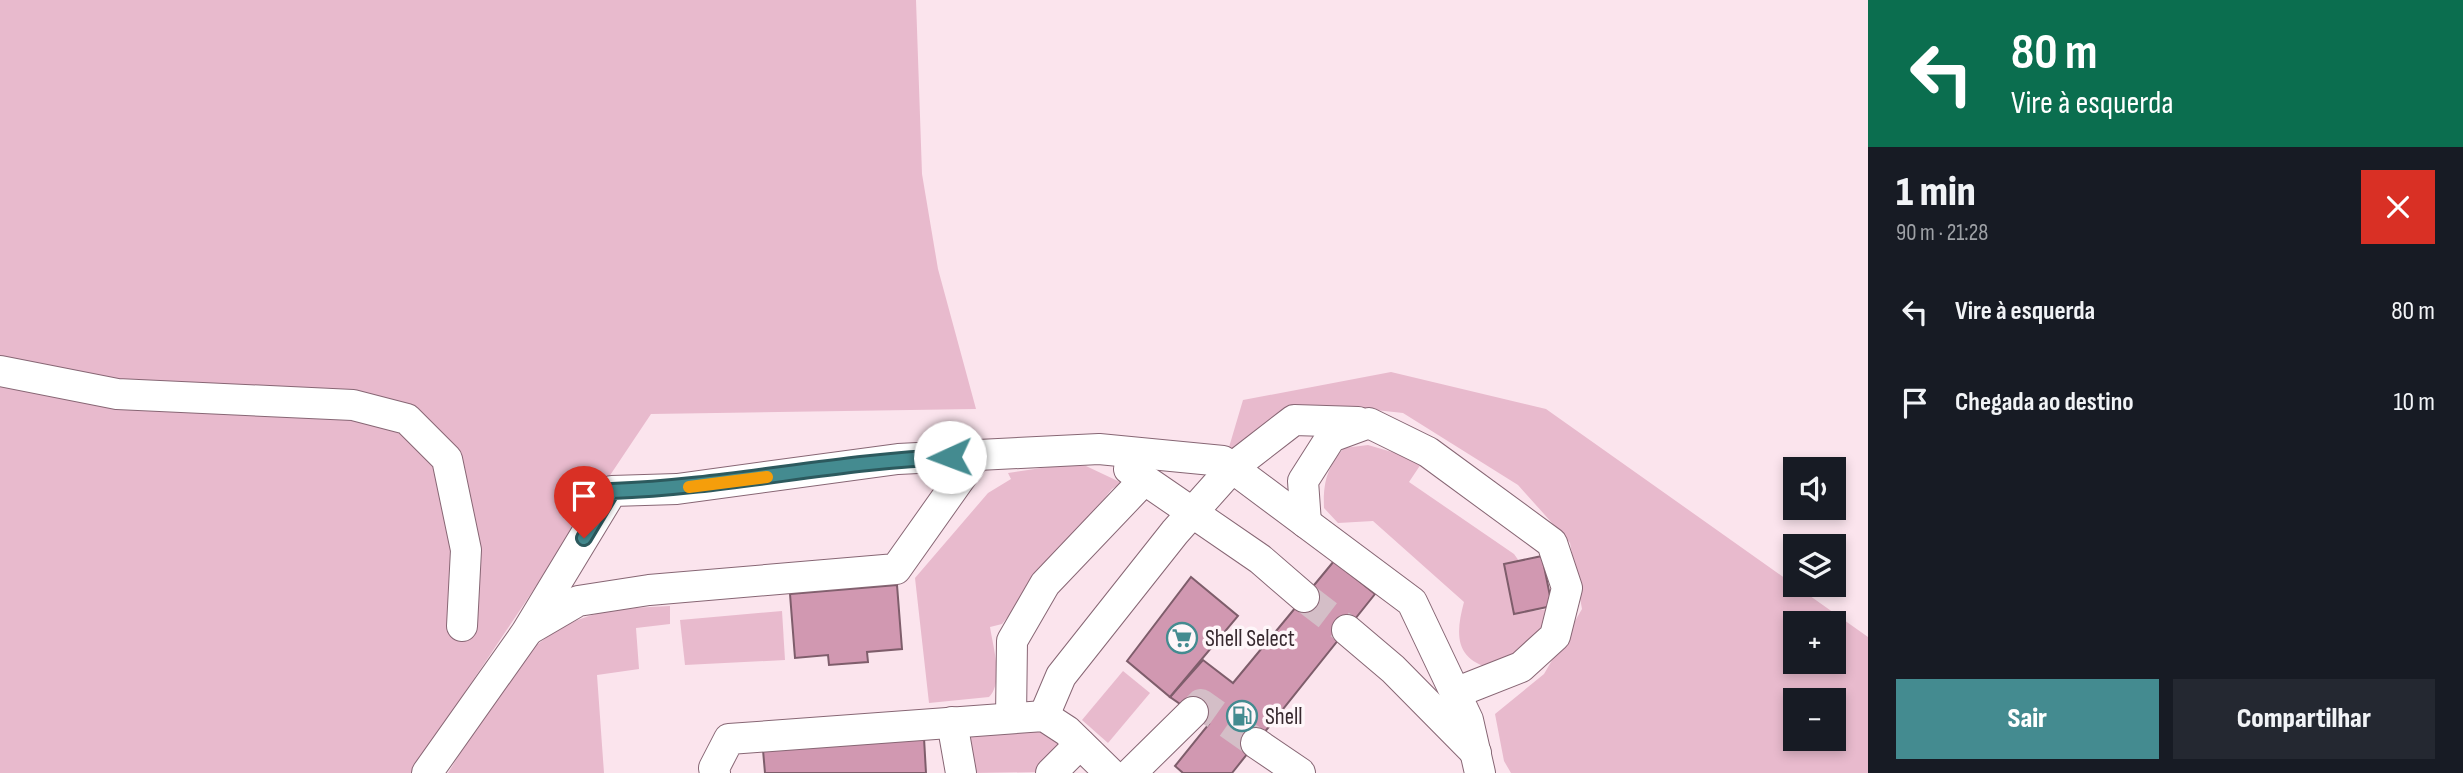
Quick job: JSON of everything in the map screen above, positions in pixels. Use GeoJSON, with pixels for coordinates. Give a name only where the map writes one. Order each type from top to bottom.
{"type":"FeatureCollection","features":[{"type":"Feature","properties":{"kind":"street"},"geometry":{"type":"LineString","coordinates":[[0,371],[117,394],[353,405],[407,419],[447,459],[466,550],[463,626]]}},
{"type":"Feature","properties":{"kind":"street"},"geometry":{"type":"LineString","coordinates":[[1044,716],[1061,676],[1175,532],[1232,468],[1294,420],[1369,423],[1428,452],[1552,543],[1567,588],[1555,636],[1521,667],[1455,693]]}},
{"type":"Feature","properties":{"kind":"street"},"geometry":{"type":"LineString","coordinates":[[1306,523],[1303,481],[1331,437],[1369,423]]}},
{"type":"Feature","properties":{"kind":"street"},"geometry":{"type":"LineString","coordinates":[[1100,449],[1260,559],[1304,597]]}},
{"type":"Feature","properties":{"kind":"street"},"geometry":{"type":"LineString","coordinates":[[427,773],[527,631],[612,491],[677,489],[898,459],[1100,449],[1223,461],[1412,602],[1468,720],[1478,763]]}},
{"type":"Feature","properties":{"kind":"street"},"geometry":{"type":"LineString","coordinates":[[527,631],[578,601],[649,590],[896,569],[976,456]]}},
{"type":"Feature","properties":{"kind":"street"},"geometry":{"type":"LineString","coordinates":[[1011,718],[1012,641],[1045,584],[1144,480]]}},
{"type":"Feature","properties":{"kind":"street"},"geometry":{"type":"LineString","coordinates":[[1347,630],[1393,669],[1478,763]]}},
{"type":"Feature","properties":{"kind":"street"},"geometry":{"type":"LineString","coordinates":[[1131,773],[1193,712]]}},
{"type":"Feature","properties":{"kind":"street"},"geometry":{"type":"LineString","coordinates":[[715,773],[714,768],[729,739],[1044,716],[1080,744],[1110,773]]}},
{"type":"Feature","properties":{"kind":"street"},"geometry":{"type":"LineString","coordinates":[[952,722],[961,773]]}},
{"type":"Feature","properties":{"kind":"street"},"geometry":{"type":"LineString","coordinates":[[1256,743],[1300,773]]}},
{"type":"Feature","properties":{"kind":"street"},"geometry":{"type":"LineString","coordinates":[[1051,773],[1080,744]]}},
{"type":"Feature","properties":{"kind":"shaded area"},"geometry":{"type":"Polygon","coordinates":[[[0,0],[916,0],[922,174],[938,269],[976,409],[651,414],[411,773],[0,773],[0,0]]]}},
{"type":"Feature","properties":{"kind":"shaded area"},"geometry":{"type":"Polygon","coordinates":[[[1391,372],[1546,409],[1783,577],[1783,597],[1812,597],[1831,611],[1783,611],[1783,674],[1846,674],[1846,621],[1868,637],[1868,773],[1511,773],[1504,761],[1495,714],[1544,674],[1582,609],[1570,543],[1518,485],[1403,413],[1357,408],[1227,454],[1243,400],[1391,372]]]}},
{"type":"Feature","properties":{"kind":"shaded area"},"geometry":{"type":"Polygon","coordinates":[[[1368,445],[1423,461],[1409,482],[1514,554],[1519,561],[1508,563],[1515,613],[1548,609],[1540,634],[1493,669],[1471,659],[1461,644],[1459,625],[1464,602],[1373,521],[1338,523],[1324,508],[1327,476],[1338,455],[1344,448],[1368,445]]]}},
{"type":"Feature","properties":{"kind":"shaded area"},"geometry":{"type":"Polygon","coordinates":[[[1062,465],[1086,466],[1122,483],[1112,489],[1002,624],[990,627],[997,674],[989,697],[929,703],[915,578],[988,493],[1011,479],[1008,473],[1062,465]]]}},
{"type":"Feature","properties":{"kind":"shaded area"},"geometry":{"type":"Polygon","coordinates":[[[670,606],[670,624],[636,628],[639,669],[597,675],[604,773],[448,773],[527,642],[538,644],[569,624],[600,613],[670,606]]]}},
{"type":"Feature","properties":{"kind":"shaded area"},"geometry":{"type":"Polygon","coordinates":[[[782,611],[785,660],[685,665],[680,620],[782,611]]]}},
{"type":"Feature","properties":{"kind":"shaded area"},"geometry":{"type":"Polygon","coordinates":[[[1123,671],[1150,693],[1108,743],[1082,720],[1123,671]]]}},
{"type":"Feature","properties":{"kind":"shaded area"},"geometry":{"type":"Polygon","coordinates":[[[1038,727],[1057,741],[1059,754],[1043,772],[974,773],[967,736],[1038,727]]]}},
{"type":"Feature","properties":{"kind":"building"},"geometry":{"type":"Polygon","coordinates":[[[1542,556],[1552,606],[1514,614],[1504,564],[1542,556]]]}},
{"type":"Feature","properties":{"kind":"building"},"geometry":{"type":"Polygon","coordinates":[[[1334,561],[1375,594],[1232,773],[1183,773],[1175,766],[1209,724],[1170,697],[1203,660],[1233,683],[1334,561]]]}},
{"type":"Feature","properties":{"kind":"building","name":"Shell Select"},"geometry":{"type":"Polygon","coordinates":[[[1191,577],[1238,616],[1170,697],[1127,661],[1191,577]]]}},
{"type":"Feature","properties":{"kind":"building"},"geometry":{"type":"Polygon","coordinates":[[[897,585],[902,649],[867,652],[868,662],[829,665],[828,655],[795,658],[790,594],[897,585]]]}},
{"type":"Feature","properties":{"kind":"building"},"geometry":{"type":"Polygon","coordinates":[[[924,738],[926,773],[765,773],[763,750],[924,738]]]}},
{"type":"Feature","properties":{"kind":"tunnel"},"geometry":{"type":"LineString","coordinates":[[1304,597],[1347,630]]}},
{"type":"Feature","properties":{"kind":"tunnel"},"geometry":{"type":"LineString","coordinates":[[1193,712],[1201,704],[1256,743]]}},
{"type":"Feature","properties":{"kind":"slow traffic"},"geometry":{"type":"LineString","coordinates":[[689,487],[767,477]]}},
{"type":"Feature","properties":{"kind":"place","name":"Shell Select"},"geometry":{"type":"Point","coordinates":[1182,638]}},
{"type":"Feature","properties":{"kind":"place","name":"Shell"},"geometry":{"type":"Point","coordinates":[1242,716]}},
{"type":"Feature","properties":{"kind":"route"},"geometry":{"type":"LineString","coordinates":[[584,538],[612,491],[677,489],[898,459],[950,457]]}}]}
